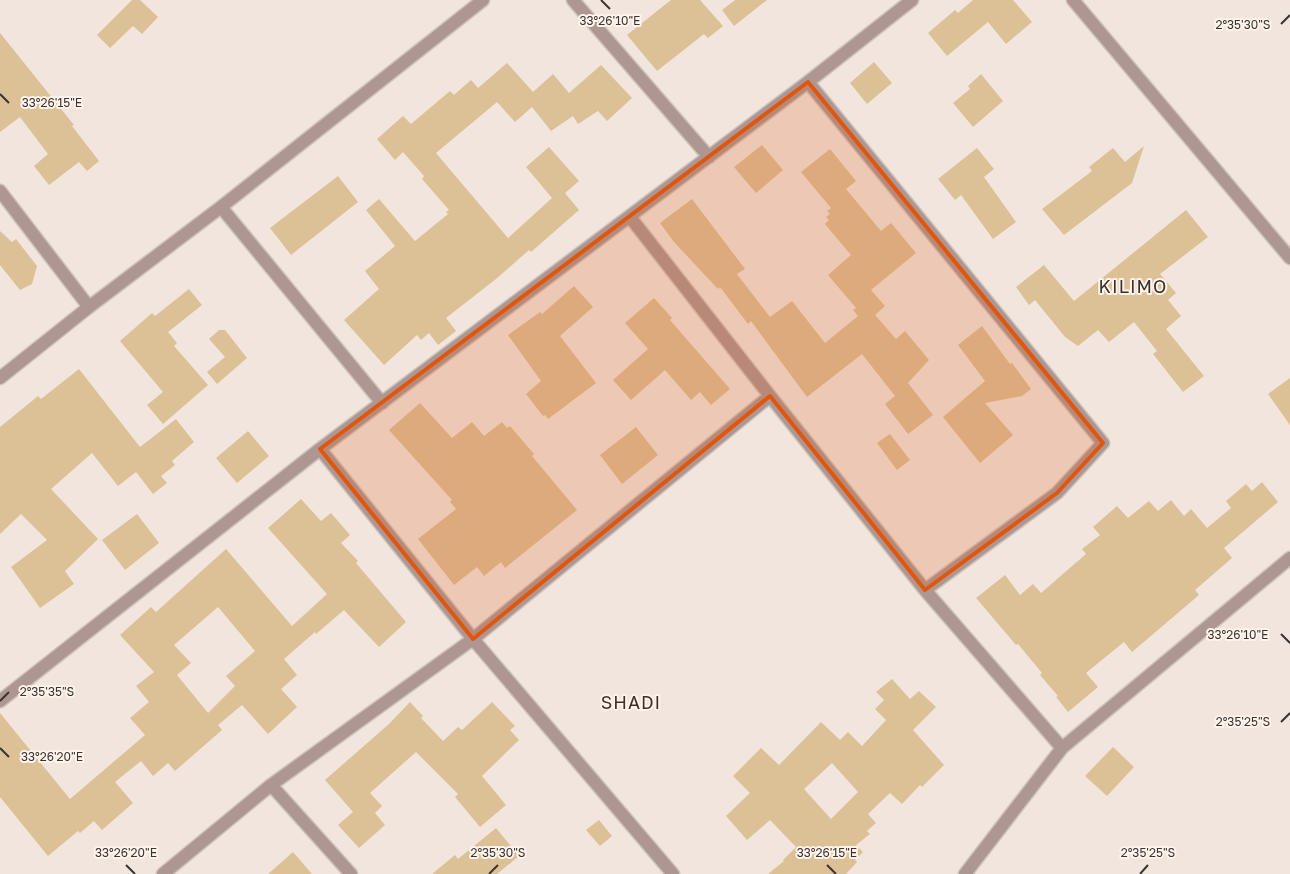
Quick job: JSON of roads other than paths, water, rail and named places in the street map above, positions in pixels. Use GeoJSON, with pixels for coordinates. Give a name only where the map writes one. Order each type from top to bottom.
{"type":"FeatureCollection","features":[{"type":"Feature","properties":{"kind":"street"},"geometry":{"type":"LineString","coordinates":[[0,378],[89,306],[221,207],[483,0]]}},
{"type":"Feature","properties":{"kind":"street"},"geometry":{"type":"LineString","coordinates":[[573,0],[709,157]]}},
{"type":"Feature","properties":{"kind":"street"},"geometry":{"type":"LineString","coordinates":[[0,701],[320,448],[630,217],[808,82],[912,0]]}},
{"type":"Feature","properties":{"kind":"street"},"geometry":{"type":"LineString","coordinates":[[1074,0],[1290,258]]}},
{"type":"Feature","properties":{"kind":"street"},"geometry":{"type":"LineString","coordinates":[[808,82],[1103,443],[1057,493],[925,590]]}},
{"type":"Feature","properties":{"kind":"street"},"geometry":{"type":"LineString","coordinates":[[0,191],[89,306]]}},
{"type":"Feature","properties":{"kind":"street"},"geometry":{"type":"LineString","coordinates":[[221,207],[382,403]]}},
{"type":"Feature","properties":{"kind":"street"},"geometry":{"type":"LineString","coordinates":[[630,217],[925,590],[1062,748]]}},
{"type":"Feature","properties":{"kind":"street"},"geometry":{"type":"LineString","coordinates":[[162,874],[270,785],[473,639],[770,396]]}},
{"type":"Feature","properties":{"kind":"street"},"geometry":{"type":"LineString","coordinates":[[320,448],[473,639],[672,874]]}},
{"type":"Feature","properties":{"kind":"street"},"geometry":{"type":"LineString","coordinates":[[964,874],[1062,748],[1290,558]]}},
{"type":"Feature","properties":{"kind":"street"},"geometry":{"type":"LineString","coordinates":[[270,785],[351,874]]}},
{"type":"Feature","properties":{"kind":"district","name":"KILIMO"},"geometry":{"type":"Point","coordinates":[1133,286]}},
{"type":"Feature","properties":{"kind":"district","name":"SHADI"},"geometry":{"type":"Point","coordinates":[631,702]}}]}
